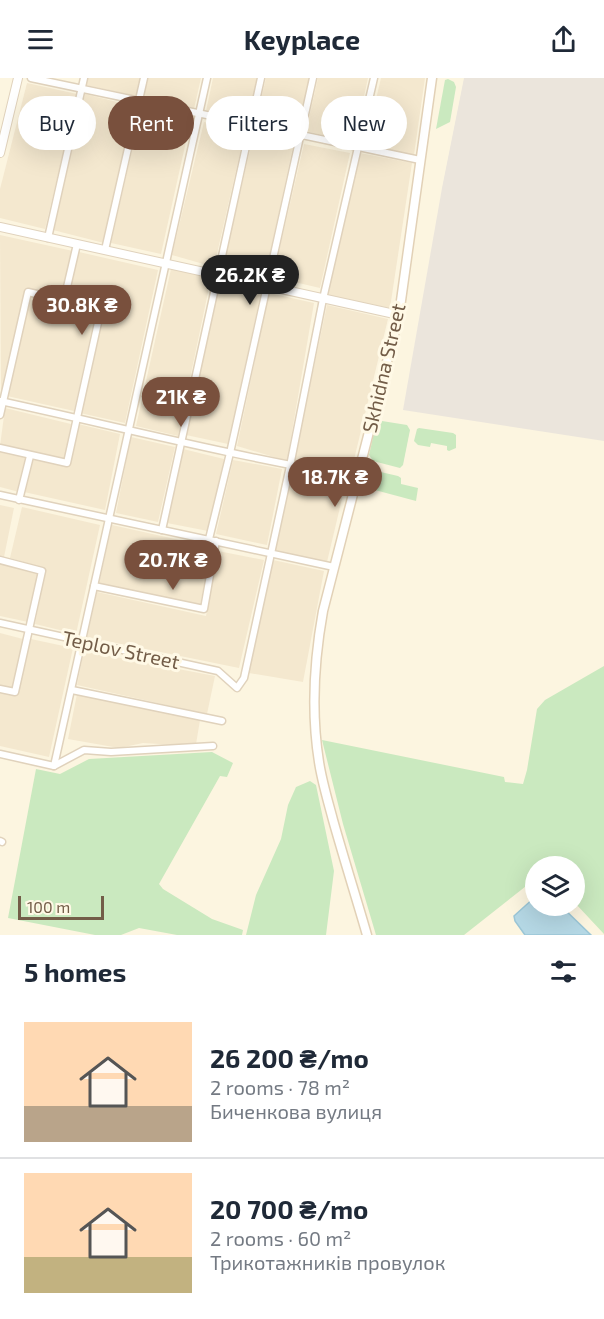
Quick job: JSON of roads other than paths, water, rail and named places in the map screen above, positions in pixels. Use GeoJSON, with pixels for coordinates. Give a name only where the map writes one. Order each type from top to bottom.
{"type":"FeatureCollection","features":[{"type":"Feature","properties":{"kind":"main road","name":"Skhidna Street"},"geometry":{"type":"LineString","coordinates":[[367,935],[324,786],[316,734],[315,682],[318,638],[399,315],[432,78]]}},
{"type":"Feature","properties":{"kind":"street"},"geometry":{"type":"LineString","coordinates":[[0,153],[18,78]]}},
{"type":"Feature","properties":{"kind":"street"},"geometry":{"type":"LineString","coordinates":[[31,78],[115,96]]}},
{"type":"Feature","properties":{"kind":"street"},"geometry":{"type":"LineString","coordinates":[[48,238],[84,78]]}},
{"type":"Feature","properties":{"kind":"street"},"geometry":{"type":"LineString","coordinates":[[139,96],[144,78]]}},
{"type":"Feature","properties":{"kind":"street"},"geometry":{"type":"LineString","coordinates":[[54,766],[207,78]]}},
{"type":"Feature","properties":{"kind":"street"},"geometry":{"type":"LineString","coordinates":[[257,96],[261,78]]}},
{"type":"Feature","properties":{"kind":"street"},"geometry":{"type":"LineString","coordinates":[[309,96],[313,78]]}},
{"type":"Feature","properties":{"kind":"street"},"geometry":{"type":"LineString","coordinates":[[370,96],[374,78]]}},
{"type":"Feature","properties":{"kind":"street"},"geometry":{"type":"LineString","coordinates":[[194,113],[206,116]]}},
{"type":"Feature","properties":{"kind":"street"},"geometry":{"type":"LineString","coordinates":[[105,250],[127,150]]}},
{"type":"Feature","properties":{"kind":"street"},"geometry":{"type":"LineString","coordinates":[[162,530],[246,150]]}},
{"type":"Feature","properties":{"kind":"street"},"geometry":{"type":"LineString","coordinates":[[94,586],[204,609],[213,540],[230,453],[297,150]]}},
{"type":"Feature","properties":{"kind":"street"},"geometry":{"type":"LineString","coordinates":[[270,553],[290,466],[323,299],[357,150]]}},
{"type":"Feature","properties":{"kind":"street"},"geometry":{"type":"LineString","coordinates":[[372,150],[420,160]]}},
{"type":"Feature","properties":{"kind":"street"},"geometry":{"type":"LineString","coordinates":[[0,227],[399,315]]}},
{"type":"Feature","properties":{"kind":"street"},"geometry":{"type":"LineString","coordinates":[[64,300],[77,244]]}},
{"type":"Feature","properties":{"kind":"street"},"geometry":{"type":"LineString","coordinates":[[0,415],[1,402],[28,292],[101,309],[67,463],[0,448]]}},
{"type":"Feature","properties":{"kind":"street"},"geometry":{"type":"LineString","coordinates":[[1,402],[290,466],[357,477]]}},
{"type":"Feature","properties":{"kind":"street"},"geometry":{"type":"LineString","coordinates":[[19,500],[30,456]]}},
{"type":"Feature","properties":{"kind":"street"},"geometry":{"type":"LineString","coordinates":[[0,495],[334,567]]}},
{"type":"Feature","properties":{"kind":"street","name":"Teplov Street"},"geometry":{"type":"LineString","coordinates":[[0,623],[218,671],[237,688],[244,678],[270,553]]}},
{"type":"Feature","properties":{"kind":"street"},"geometry":{"type":"LineString","coordinates":[[0,560],[42,571],[15,692],[0,689]]}},
{"type":"Feature","properties":{"kind":"street"},"geometry":{"type":"LineString","coordinates":[[72,690],[222,721]]}},
{"type":"Feature","properties":{"kind":"street"},"geometry":{"type":"LineString","coordinates":[[0,754],[54,766],[84,750],[111,752],[213,746]]}},
{"type":"Feature","properties":{"kind":"water"},"geometry":{"type":"Polygon","coordinates":[[[525,906],[525,916],[571,916],[591,935],[525,935],[514,916],[525,906]]]}}]}
